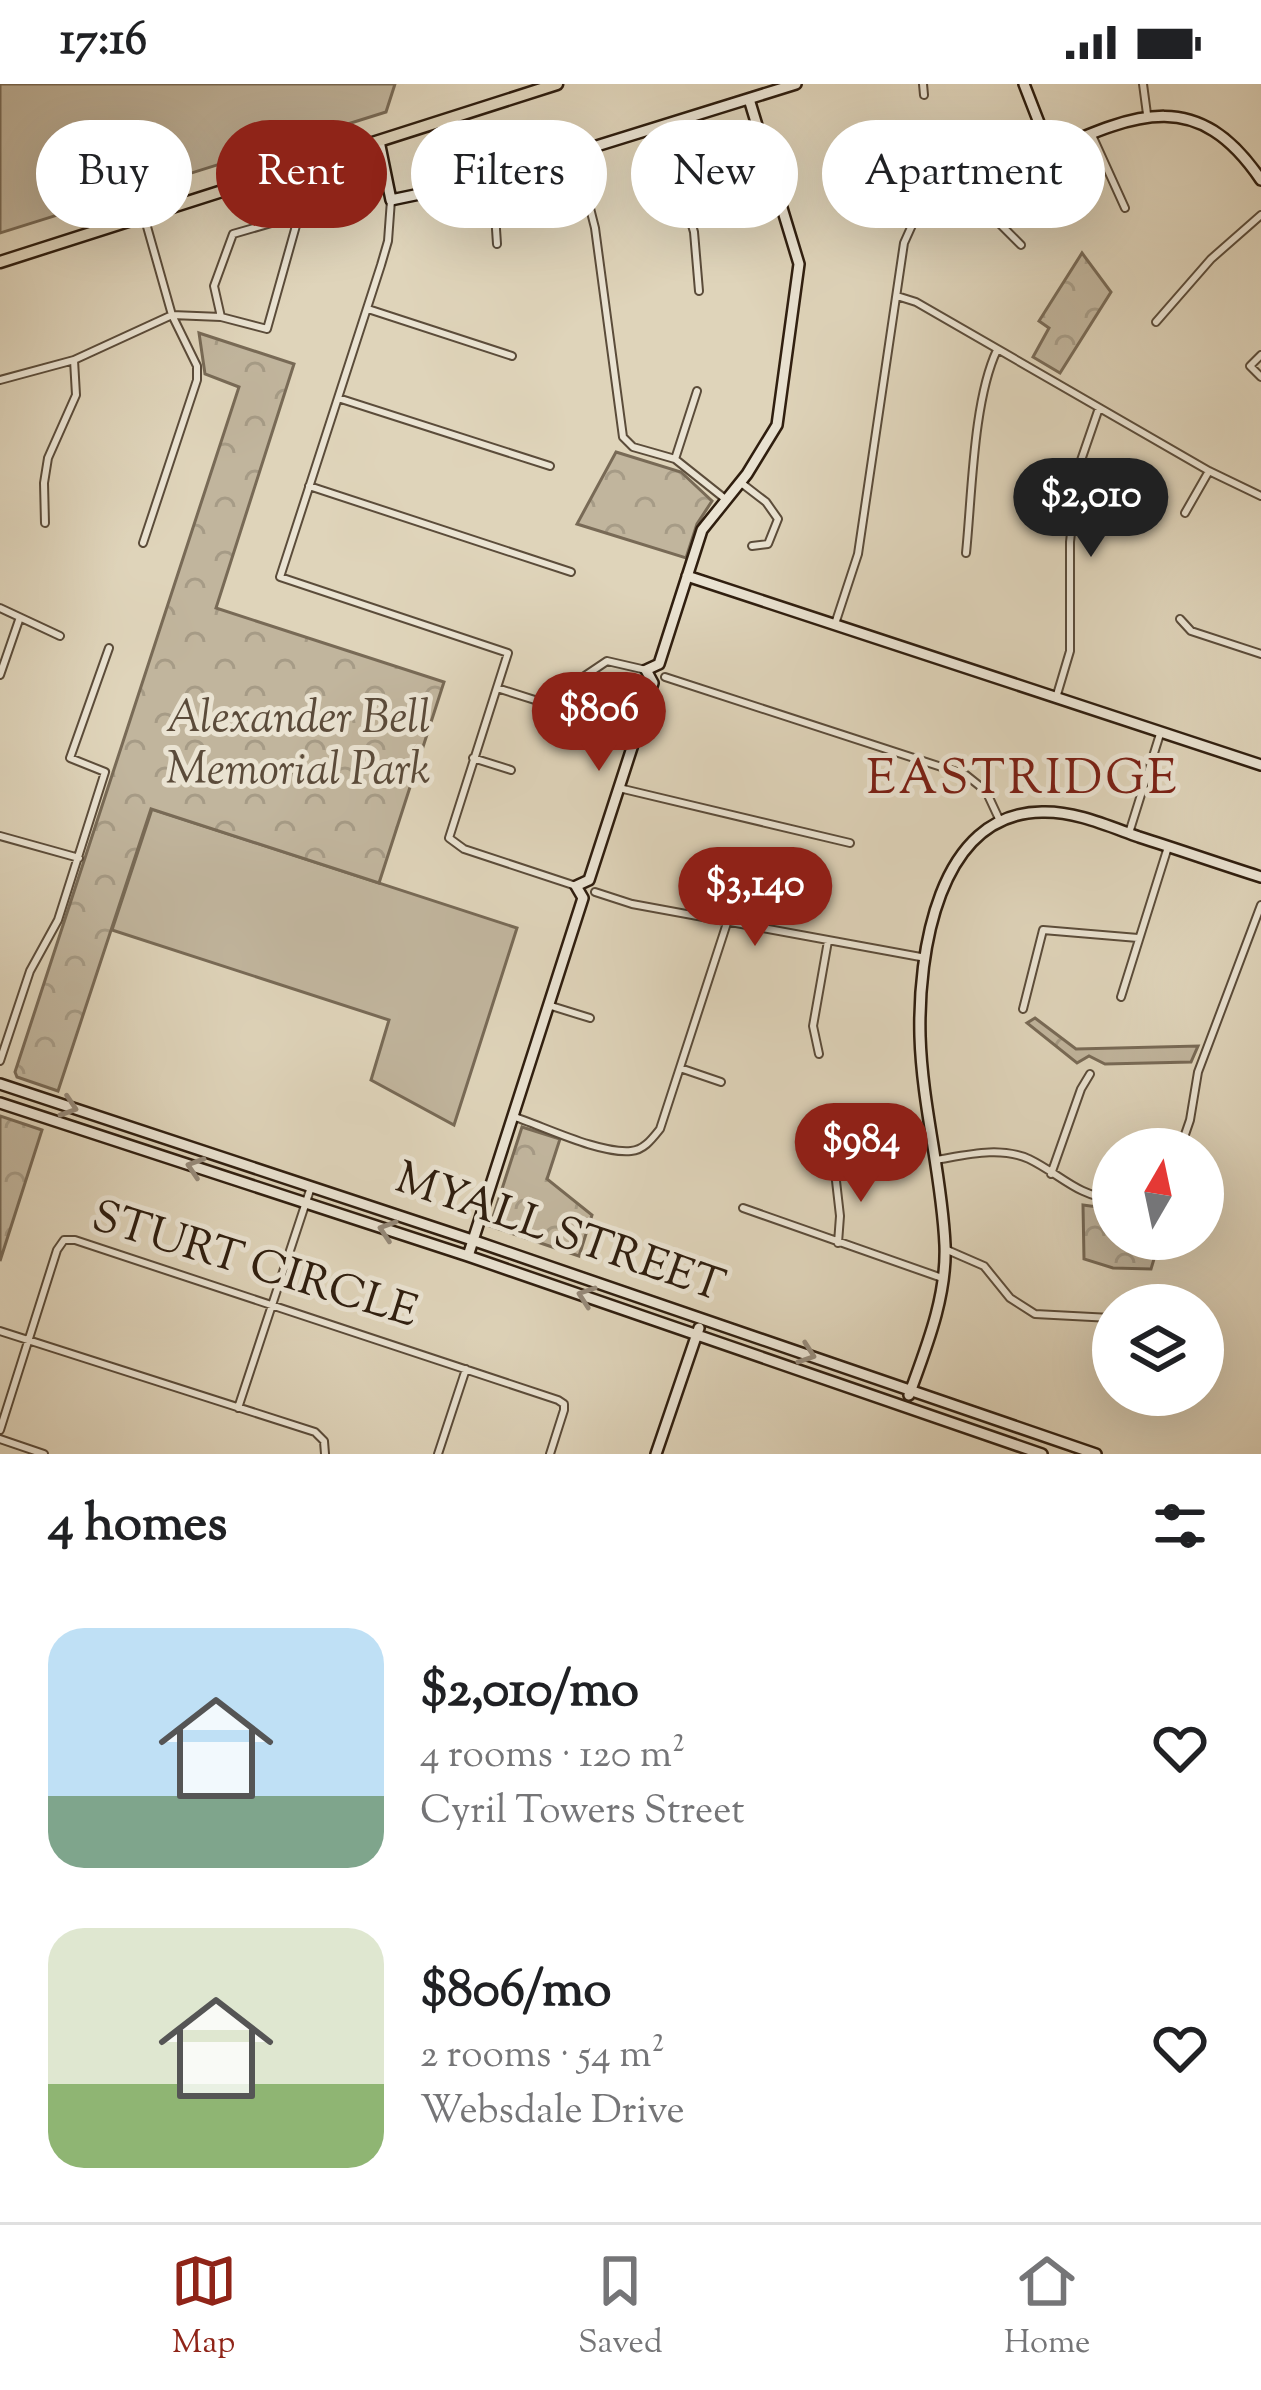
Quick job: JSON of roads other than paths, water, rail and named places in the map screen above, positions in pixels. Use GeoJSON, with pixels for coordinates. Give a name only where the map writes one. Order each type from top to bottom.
{"type":"FeatureCollection","features":[{"type":"Feature","properties":{"kind":"main road"},"geometry":{"type":"LineString","coordinates":[[387,139],[557,84]]}},
{"type":"Feature","properties":{"kind":"main road"},"geometry":{"type":"LineString","coordinates":[[0,262],[106,228]]}},
{"type":"Feature","properties":{"kind":"street"},"geometry":{"type":"LineString","coordinates":[[682,120],[796,84]]}},
{"type":"Feature","properties":{"kind":"street"},"geometry":{"type":"LineString","coordinates":[[923,84],[924,95]]}},
{"type":"Feature","properties":{"kind":"street"},"geometry":{"type":"LineString","coordinates":[[1024,84],[1039,120]]}},
{"type":"Feature","properties":{"kind":"street"},"geometry":{"type":"LineString","coordinates":[[1143,84],[1147,114]]}},
{"type":"Feature","properties":{"kind":"street"},"geometry":{"type":"LineString","coordinates":[[496,688],[549,700],[607,662],[646,670],[658,664],[702,530],[778,425],[799,264],[748,99]]}},
{"type":"Feature","properties":{"kind":"street"},"geometry":{"type":"LineString","coordinates":[[1105,128],[1147,114],[1197,121],[1256,162],[1261,179]]}},
{"type":"Feature","properties":{"kind":"street"},"geometry":{"type":"LineString","coordinates":[[1105,164],[1125,208]]}},
{"type":"Feature","properties":{"kind":"street"},"geometry":{"type":"LineString","coordinates":[[387,181],[391,200],[388,241],[280,577],[508,653],[451,825],[451,842],[442,850]]}},
{"type":"Feature","properties":{"kind":"street"},"geometry":{"type":"LineString","coordinates":[[391,200],[411,196]]}},
{"type":"Feature","properties":{"kind":"street"},"geometry":{"type":"LineString","coordinates":[[0,380],[74,360],[172,315],[221,316],[267,329],[299,215],[233,233],[214,286],[221,316]]}},
{"type":"Feature","properties":{"kind":"street"},"geometry":{"type":"LineString","coordinates":[[1156,322],[1211,259],[1261,215]]}},
{"type":"Feature","properties":{"kind":"street"},"geometry":{"type":"LineString","coordinates":[[143,543],[197,380],[197,366],[172,315],[147,228]]}},
{"type":"Feature","properties":{"kind":"street"},"geometry":{"type":"LineString","coordinates":[[496,228],[497,244]]}},
{"type":"Feature","properties":{"kind":"street"},"geometry":{"type":"LineString","coordinates":[[595,228],[623,436],[633,447],[675,458],[724,498]]}},
{"type":"Feature","properties":{"kind":"street"},"geometry":{"type":"LineString","coordinates":[[693,228],[699,291]]}},
{"type":"Feature","properties":{"kind":"street"},"geometry":{"type":"LineString","coordinates":[[834,625],[858,554],[904,244],[911,228]]}},
{"type":"Feature","properties":{"kind":"street"},"geometry":{"type":"LineString","coordinates":[[1004,228],[1021,245]]}},
{"type":"Feature","properties":{"kind":"street"},"geometry":{"type":"LineString","coordinates":[[897,296],[916,302],[1209,471],[1261,496]]}},
{"type":"Feature","properties":{"kind":"street"},"geometry":{"type":"LineString","coordinates":[[368,309],[512,356]]}},
{"type":"Feature","properties":{"kind":"street"},"geometry":{"type":"LineString","coordinates":[[966,553],[986,387],[997,350]]}},
{"type":"Feature","properties":{"kind":"street"},"geometry":{"type":"LineString","coordinates":[[1261,356],[1250,366],[1261,377]]}},
{"type":"Feature","properties":{"kind":"street"},"geometry":{"type":"LineString","coordinates":[[45,523],[44,483],[53,446],[76,394],[74,360]]}},
{"type":"Feature","properties":{"kind":"street"},"geometry":{"type":"LineString","coordinates":[[675,458],[697,391]]}},
{"type":"Feature","properties":{"kind":"street"},"geometry":{"type":"LineString","coordinates":[[338,398],[550,466]]}},
{"type":"Feature","properties":{"kind":"street"},"geometry":{"type":"LineString","coordinates":[[1055,698],[1070,651],[1070,542],[1078,469],[1099,408]]}},
{"type":"Feature","properties":{"kind":"street"},"geometry":{"type":"LineString","coordinates":[[1185,512],[1209,471]]}},
{"type":"Feature","properties":{"kind":"street"},"geometry":{"type":"LineString","coordinates":[[740,482],[766,502],[778,519],[767,544],[752,546]]}},
{"type":"Feature","properties":{"kind":"street"},"geometry":{"type":"LineString","coordinates":[[310,486],[572,572]]}},
{"type":"Feature","properties":{"kind":"street"},"geometry":{"type":"LineString","coordinates":[[687,577],[1261,765]]}},
{"type":"Feature","properties":{"kind":"street"},"geometry":{"type":"LineString","coordinates":[[0,608],[60,636]]}},
{"type":"Feature","properties":{"kind":"street"},"geometry":{"type":"LineString","coordinates":[[1180,619],[1192,631],[1261,654]]}},
{"type":"Feature","properties":{"kind":"street"},"geometry":{"type":"LineString","coordinates":[[0,675],[20,620]]}},
{"type":"Feature","properties":{"kind":"street"},"geometry":{"type":"LineString","coordinates":[[0,1061],[30,971],[58,920],[105,772],[70,758],[109,648]]}},
{"type":"Feature","properties":{"kind":"street"},"geometry":{"type":"LineString","coordinates":[[658,664],[665,676],[966,775],[986,791],[1000,821]]}},
{"type":"Feature","properties":{"kind":"street"},"geometry":{"type":"LineString","coordinates":[[646,670],[653,682]]}},
{"type":"Feature","properties":{"kind":"street"},"geometry":{"type":"LineString","coordinates":[[595,892],[589,880],[653,682],[665,676]]}},
{"type":"Feature","properties":{"kind":"street"},"geometry":{"type":"LineString","coordinates":[[1129,833],[1160,734]]}},
{"type":"Feature","properties":{"kind":"street"},"geometry":{"type":"LineString","coordinates":[[473,758],[511,770]]}},
{"type":"Feature","properties":{"kind":"street"},"geometry":{"type":"LineString","coordinates":[[619,788],[850,843]]}},
{"type":"Feature","properties":{"kind":"street"},"geometry":{"type":"LineString","coordinates":[[905,1406],[935,1319],[946,1249],[920,1038],[926,958],[951,868],[965,848],[1000,821],[1019,814],[1062,813],[1261,877]]}},
{"type":"Feature","properties":{"kind":"street"},"geometry":{"type":"LineString","coordinates":[[0,836],[79,858]]}},
{"type":"Feature","properties":{"kind":"street"},"geometry":{"type":"LineString","coordinates":[[451,842],[576,886],[583,898]]}},
{"type":"Feature","properties":{"kind":"street"},"geometry":{"type":"LineString","coordinates":[[1121,997],[1168,847]]}},
{"type":"Feature","properties":{"kind":"street"},"geometry":{"type":"LineString","coordinates":[[576,886],[589,880]]}},
{"type":"Feature","properties":{"kind":"street"},"geometry":{"type":"LineString","coordinates":[[468,1256],[583,898],[595,892],[632,904],[926,958]]}},
{"type":"Feature","properties":{"kind":"street"},"geometry":{"type":"LineString","coordinates":[[1187,1128],[1198,1072],[1261,905]]}},
{"type":"Feature","properties":{"kind":"street"},"geometry":{"type":"LineString","coordinates":[[512,1116],[609,1148],[632,1151],[652,1140],[660,1129],[727,922]]}},
{"type":"Feature","properties":{"kind":"street"},"geometry":{"type":"LineString","coordinates":[[1023,1009],[1043,930],[1138,938]]}},
{"type":"Feature","properties":{"kind":"street"},"geometry":{"type":"LineString","coordinates":[[819,1054],[813,1027],[828,940]]}},
{"type":"Feature","properties":{"kind":"street"},"geometry":{"type":"LineString","coordinates":[[548,1005],[590,1018]]}},
{"type":"Feature","properties":{"kind":"street"},"geometry":{"type":"LineString","coordinates":[[680,1068],[721,1082]]}},
{"type":"Feature","properties":{"kind":"street"},"geometry":{"type":"LineString","coordinates":[[1051,1174],[1090,1074]]}},
{"type":"Feature","properties":{"kind":"street","name":"MYALL STREET"},"geometry":{"type":"LineString","coordinates":[[0,1084],[1096,1454]]}},
{"type":"Feature","properties":{"kind":"street","name":"MYALL STREET"},"geometry":{"type":"LineString","coordinates":[[0,1103],[468,1256],[1042,1454]]}},
{"type":"Feature","properties":{"kind":"street"},"geometry":{"type":"LineString","coordinates":[[936,1160],[1007,1153],[1029,1159],[1072,1189],[1092,1194]]}},
{"type":"Feature","properties":{"kind":"street"},"geometry":{"type":"LineString","coordinates":[[835,1172],[838,1243]]}},
{"type":"Feature","properties":{"kind":"street"},"geometry":{"type":"LineString","coordinates":[[238,1408],[311,1187]]}},
{"type":"Feature","properties":{"kind":"street"},"geometry":{"type":"LineString","coordinates":[[743,1208],[942,1278]]}},
{"type":"Feature","properties":{"kind":"street","name":"STURT CIRCLE"},"geometry":{"type":"LineString","coordinates":[[0,1430],[57,1250],[64,1240],[75,1240],[564,1404],[550,1454]]}},
{"type":"Feature","properties":{"kind":"street"},"geometry":{"type":"LineString","coordinates":[[946,1249],[984,1266],[1010,1298],[1035,1314],[1092,1317]]}},
{"type":"Feature","properties":{"kind":"street"},"geometry":{"type":"LineString","coordinates":[[656,1454],[702,1318]]}},
{"type":"Feature","properties":{"kind":"street"},"geometry":{"type":"LineString","coordinates":[[0,1331],[315,1432],[324,1442],[325,1454]]}},
{"type":"Feature","properties":{"kind":"street"},"geometry":{"type":"LineString","coordinates":[[438,1454],[466,1369]]}},
{"type":"Feature","properties":{"kind":"street"},"geometry":{"type":"LineString","coordinates":[[0,1439],[44,1454]]}},
{"type":"Feature","properties":{"kind":"district","name":"EASTRIDGE"},"geometry":{"type":"Point","coordinates":[1023,781]}},
{"type":"Feature","properties":{"kind":"park label","name":"Alexander Bell Memorial Park"},"geometry":{"type":"Point","coordinates":[298,746]}}]}
